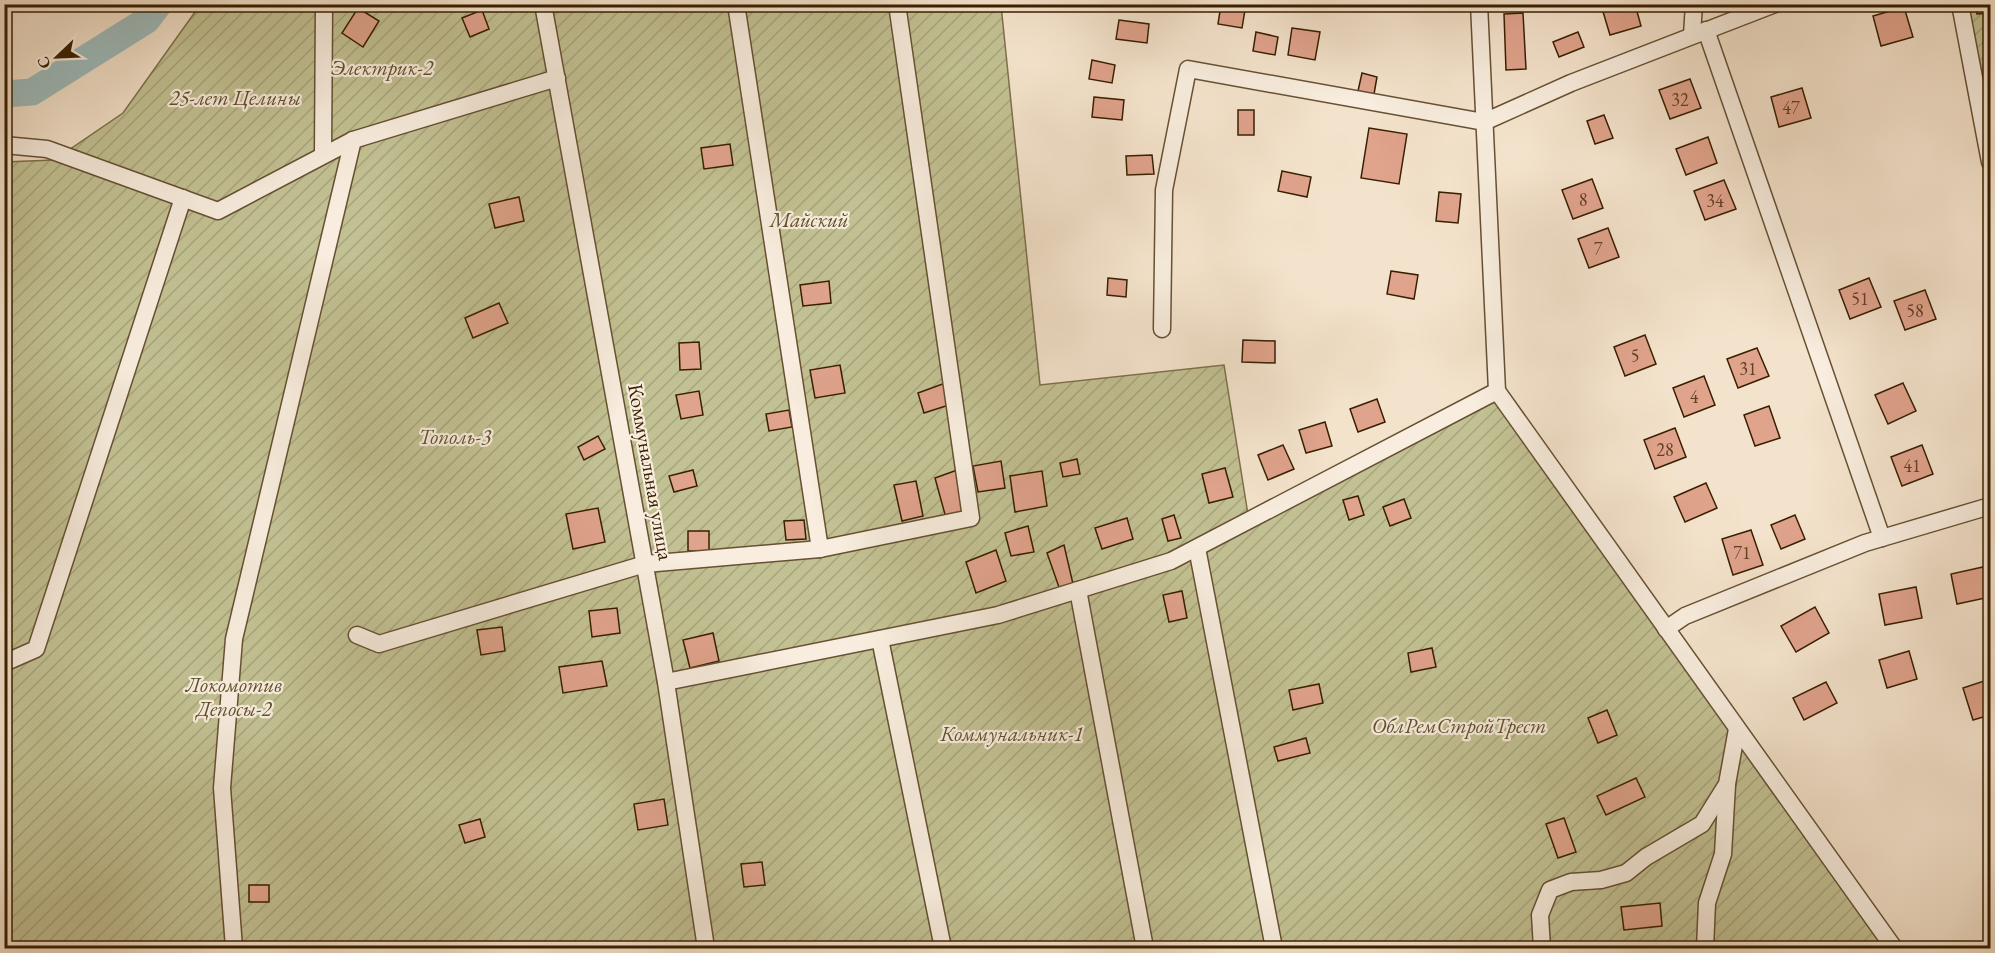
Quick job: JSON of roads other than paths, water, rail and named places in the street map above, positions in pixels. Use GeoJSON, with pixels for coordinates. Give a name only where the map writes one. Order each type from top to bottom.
{"type":"FeatureCollection","features":[{"type":"Feature","properties":{"kind":"lane"},"geometry":{"type":"LineString","coordinates":[[323,154],[324,4]]}},
{"type":"Feature","properties":{"kind":"lane","name":"Коммунальная улица"},"geometry":{"type":"LineString","coordinates":[[543,4],[666,682],[706,948]]}},
{"type":"Feature","properties":{"kind":"lane"},"geometry":{"type":"LineString","coordinates":[[736,4],[820,549]]}},
{"type":"Feature","properties":{"kind":"lane"},"geometry":{"type":"LineString","coordinates":[[357,635],[379,644],[645,564],[820,549],[971,518],[897,4]]}},
{"type":"Feature","properties":{"kind":"lane"},"geometry":{"type":"LineString","coordinates":[[1479,4],[1497,391],[1894,948]]}},
{"type":"Feature","properties":{"kind":"lane"},"geometry":{"type":"LineString","coordinates":[[1694,4],[1699,33],[1882,538]]}},
{"type":"Feature","properties":{"kind":"lane"},"geometry":{"type":"LineString","coordinates":[[1162,329],[1164,190],[1188,69],[1485,122],[1571,83],[1775,4]]}},
{"type":"Feature","properties":{"kind":"lane"},"geometry":{"type":"LineString","coordinates":[[1960,4],[1990,162]]}},
{"type":"Feature","properties":{"kind":"lane"},"geometry":{"type":"LineString","coordinates":[[4,145],[47,149],[218,211],[352,140],[557,78]]}},
{"type":"Feature","properties":{"kind":"lane"},"geometry":{"type":"LineString","coordinates":[[234,948],[222,788],[234,639],[352,140]]}},
{"type":"Feature","properties":{"kind":"lane"},"geometry":{"type":"LineString","coordinates":[[4,663],[36,649],[183,198]]}},
{"type":"Feature","properties":{"kind":"lane"},"geometry":{"type":"LineString","coordinates":[[666,682],[998,615],[1171,561],[1497,391]]}},
{"type":"Feature","properties":{"kind":"lane"},"geometry":{"type":"LineString","coordinates":[[1666,629],[1685,616],[1882,538],[1990,506]]}},
{"type":"Feature","properties":{"kind":"lane"},"geometry":{"type":"LineString","coordinates":[[1197,548],[1274,948]]}},
{"type":"Feature","properties":{"kind":"lane"},"geometry":{"type":"LineString","coordinates":[[1078,590],[1145,948]]}},
{"type":"Feature","properties":{"kind":"lane"},"geometry":{"type":"LineString","coordinates":[[880,639],[943,948]]}},
{"type":"Feature","properties":{"kind":"lane"},"geometry":{"type":"LineString","coordinates":[[1705,948],[1707,903],[1723,854],[1727,784],[1737,729]]}},
{"type":"Feature","properties":{"kind":"lane"},"geometry":{"type":"LineString","coordinates":[[1542,948],[1540,915],[1550,890],[1571,882],[1601,880],[1626,873],[1646,856],[1702,824],[1727,784]]}},
{"type":"Feature","properties":{"kind":"waterway"},"geometry":{"type":"LineString","coordinates":[[4,94],[32,92],[147,20],[159,4]]}},
{"type":"Feature","properties":{"kind":"park label","name":"Электрик-2"},"geometry":{"type":"Point","coordinates":[382,67]}},
{"type":"Feature","properties":{"kind":"park label","name":"25-лет Целины"},"geometry":{"type":"Point","coordinates":[235,97]}},
{"type":"Feature","properties":{"kind":"park label","name":"Майский"},"geometry":{"type":"Point","coordinates":[809,219]}},
{"type":"Feature","properties":{"kind":"park label","name":"Тополь-3"},"geometry":{"type":"Point","coordinates":[455,436]}},
{"type":"Feature","properties":{"kind":"park label","name":"Локомотив Депосы-2"},"geometry":{"type":"Point","coordinates":[234,696]}},
{"type":"Feature","properties":{"kind":"park label","name":"ОблРемСтройТрест"},"geometry":{"type":"Point","coordinates":[1459,725]}},
{"type":"Feature","properties":{"kind":"park label","name":"Коммунальник-1"},"geometry":{"type":"Point","coordinates":[1012,733]}}]}
